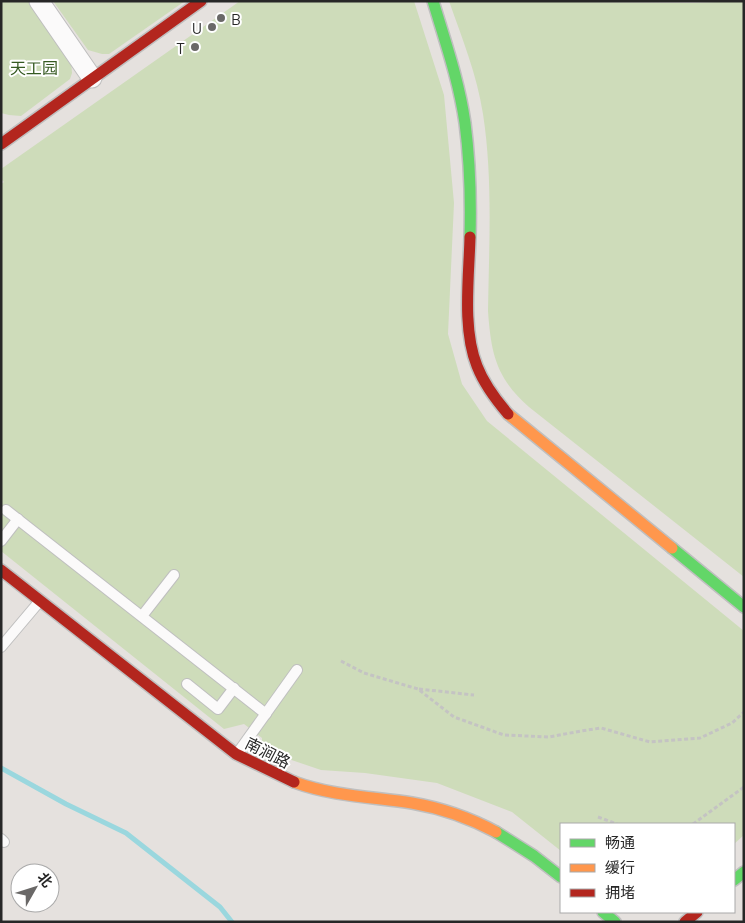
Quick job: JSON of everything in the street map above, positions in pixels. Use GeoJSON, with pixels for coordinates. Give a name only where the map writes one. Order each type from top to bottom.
{"type":"FeatureCollection","features":[{"type":"Feature","properties":{"kind":"street"},"geometry":{"type":"LineString","coordinates":[[38,1],[92,78]]}},
{"type":"Feature","properties":{"kind":"street"},"geometry":{"type":"LineString","coordinates":[[2,140],[201,1]]}},
{"type":"Feature","properties":{"kind":"street"},"geometry":{"type":"LineString","coordinates":[[433,1],[453,68],[465,122],[471,191],[468,331],[476,365],[484,382],[507,414],[744,607]]}},
{"type":"Feature","properties":{"kind":"street","name":"南涧路"},"geometry":{"type":"LineString","coordinates":[[1,570],[236,754],[301,786],[330,793],[440,808],[469,819],[501,835],[542,862],[560,877]]}},
{"type":"Feature","properties":{"kind":"street"},"geometry":{"type":"LineString","coordinates":[[604,913],[615,922]]}},
{"type":"Feature","properties":{"kind":"street"},"geometry":{"type":"LineString","coordinates":[[685,922],[696,913]]}},
{"type":"Feature","properties":{"kind":"lane"},"geometry":{"type":"LineString","coordinates":[[6,510],[266,714]]}},
{"type":"Feature","properties":{"kind":"lane"},"geometry":{"type":"LineString","coordinates":[[1,541],[18,519]]}},
{"type":"Feature","properties":{"kind":"lane"},"geometry":{"type":"LineString","coordinates":[[142,616],[174,575]]}},
{"type":"Feature","properties":{"kind":"lane"},"geometry":{"type":"LineString","coordinates":[[1,647],[39,601]]}},
{"type":"Feature","properties":{"kind":"lane"},"geometry":{"type":"LineString","coordinates":[[236,754],[298,670]]}},
{"type":"Feature","properties":{"kind":"lane"},"geometry":{"type":"LineString","coordinates":[[186,684],[218,709],[234,688]]}},
{"type":"Feature","properties":{"kind":"path"},"geometry":{"type":"LineString","coordinates":[[341,661],[364,673],[418,689],[474,695]]}},
{"type":"Feature","properties":{"kind":"path"},"geometry":{"type":"LineString","coordinates":[[418,689],[454,717],[504,735],[549,738],[601,728],[650,742],[700,738],[732,723],[744,712]]}},
{"type":"Feature","properties":{"kind":"path"},"geometry":{"type":"LineString","coordinates":[[694,823],[744,787]]}},
{"type":"Feature","properties":{"kind":"path"},"geometry":{"type":"LineString","coordinates":[[598,817],[614,823]]}},
{"type":"Feature","properties":{"kind":"green space","name":"天工园"},"geometry":{"type":"Polygon","coordinates":[[[1,1],[29,2],[71,61],[72,73],[70,79],[21,116],[1,113],[1,1]]]}},
{"type":"Feature","properties":{"kind":"green space","name":"天工园"},"geometry":{"type":"Polygon","coordinates":[[[53,1],[185,1],[109,54],[102,54],[88,50],[53,1]]]}},
{"type":"Feature","properties":{"kind":"green space"},"geometry":{"type":"Polygon","coordinates":[[[240,1],[414,1],[444,95],[454,203],[448,334],[462,384],[487,421],[744,631],[744,835],[735,843],[735,823],[560,823],[560,850],[512,812],[437,783],[365,773],[321,770],[262,750],[262,738],[244,724],[224,729],[1,551],[1,184],[4,182],[1,179],[1,169],[240,1]]]}},
{"type":"Feature","properties":{"kind":"green space"},"geometry":{"type":"Polygon","coordinates":[[[449,1],[693,3],[744,1],[744,577],[529,407],[509,386],[502,375],[491,340],[488,311],[489,187],[483,114],[473,71],[449,1]]]}},
{"type":"Feature","properties":{"kind":"waterway"},"geometry":{"type":"LineString","coordinates":[[1,768],[66,804],[126,833],[220,907],[232,922]]}},
{"type":"Feature","properties":{"kind":"traffic: fast"},"geometry":{"type":"LineString","coordinates":[[433,1],[455,76],[465,123],[470,180],[470,237]]}},
{"type":"Feature","properties":{"kind":"traffic: fast"},"geometry":{"type":"LineString","coordinates":[[672,548],[744,607]]}},
{"type":"Feature","properties":{"kind":"traffic: fast"},"geometry":{"type":"LineString","coordinates":[[496,832],[534,856],[560,876]]}},
{"type":"Feature","properties":{"kind":"traffic: fast"},"geometry":{"type":"LineString","coordinates":[[735,879],[744,872]]}},
{"type":"Feature","properties":{"kind":"traffic: fast"},"geometry":{"type":"LineString","coordinates":[[604,913],[615,922]]}},
{"type":"Feature","properties":{"kind":"traffic: slow"},"geometry":{"type":"LineString","coordinates":[[508,414],[672,548]]}},
{"type":"Feature","properties":{"kind":"traffic: slow"},"geometry":{"type":"LineString","coordinates":[[294,782],[337,793],[412,803],[434,808],[466,818],[496,832]]}},
{"type":"Feature","properties":{"kind":"traffic: jam"},"geometry":{"type":"LineString","coordinates":[[1,144],[201,1]]}},
{"type":"Feature","properties":{"kind":"traffic: jam"},"geometry":{"type":"LineString","coordinates":[[470,237],[468,319],[472,351],[483,379],[508,414]]}},
{"type":"Feature","properties":{"kind":"traffic: jam"},"geometry":{"type":"LineString","coordinates":[[1,570],[236,754],[294,782]]}},
{"type":"Feature","properties":{"kind":"traffic: jam"},"geometry":{"type":"LineString","coordinates":[[685,922],[696,913]]}},
{"type":"Feature","properties":{"kind":"place","name":"B"},"geometry":{"type":"Point","coordinates":[221,18]}},
{"type":"Feature","properties":{"kind":"place","name":"U"},"geometry":{"type":"Point","coordinates":[212,27]}},
{"type":"Feature","properties":{"kind":"place","name":"T"},"geometry":{"type":"Point","coordinates":[195,47]}}]}
